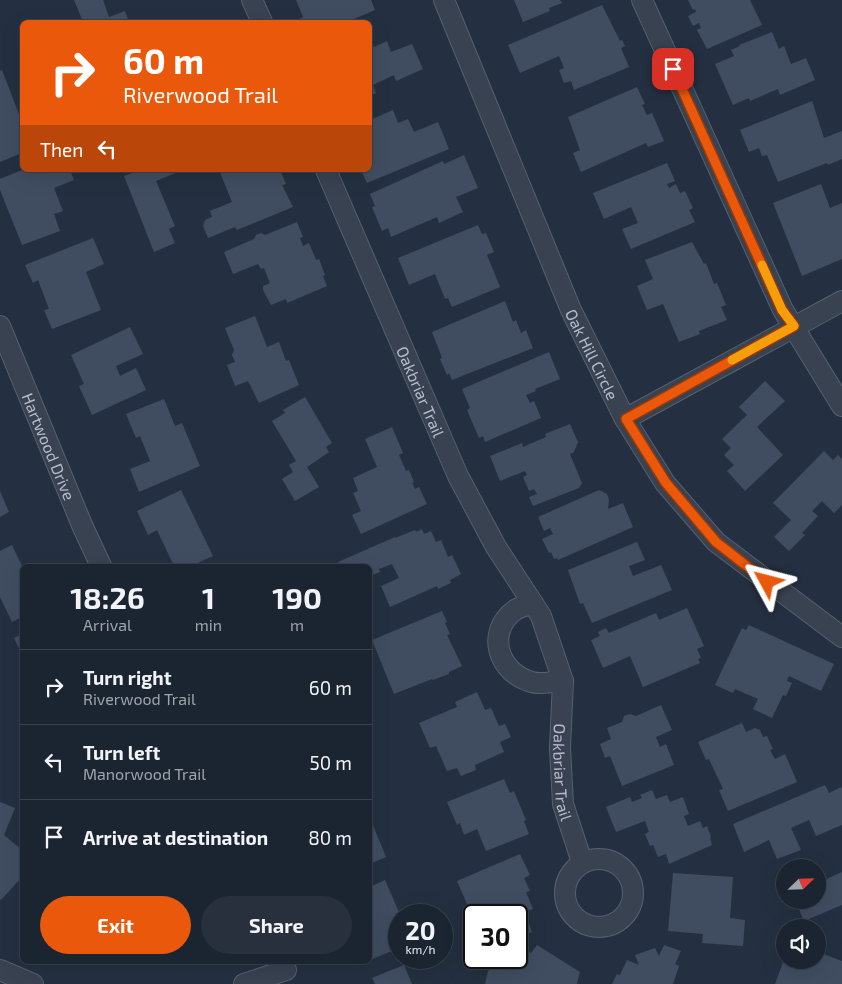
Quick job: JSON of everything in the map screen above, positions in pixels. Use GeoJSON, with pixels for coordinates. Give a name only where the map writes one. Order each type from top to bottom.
{"type":"FeatureCollection","features":[{"type":"Feature","properties":{"kind":"street"},"geometry":{"type":"LineString","coordinates":[[252,0],[261,20]]}},
{"type":"Feature","properties":{"kind":"street","name":"Oak Hill Circle"},"geometry":{"type":"LineString","coordinates":[[444,0],[571,310],[626,419],[666,483],[716,542],[842,638]]}},
{"type":"Feature","properties":{"kind":"street"},"geometry":{"type":"LineString","coordinates":[[642,0],[782,310],[794,326],[842,406]]}},
{"type":"Feature","properties":{"kind":"street","name":"Oakbriar Trail"},"geometry":{"type":"LineString","coordinates":[[327,172],[458,476],[496,547],[541,616],[563,681],[560,748],[563,804],[582,862]]}},
{"type":"Feature","properties":{"kind":"street"},"geometry":{"type":"LineString","coordinates":[[626,419],[842,301]]}},
{"type":"Feature","properties":{"kind":"street","name":"Hartwood Drive"},"geometry":{"type":"LineString","coordinates":[[0,326],[82,525],[100,564]]}},
{"type":"Feature","properties":{"kind":"street"},"geometry":{"type":"LineString","coordinates":[[533,603],[516,610],[502,624],[498,643],[503,662],[516,676],[534,683],[563,681]]}},
{"type":"Feature","properties":{"kind":"street"},"geometry":{"type":"LineString","coordinates":[[0,970],[33,984]]}},
{"type":"Feature","properties":{"kind":"street"},"geometry":{"type":"LineString","coordinates":[[244,984],[286,972]]}},
{"type":"Feature","properties":{"kind":"building"},"geometry":{"type":"Polygon","coordinates":[[[74,0],[103,0],[109,17],[125,11],[128,20],[82,20],[74,0]]]}},
{"type":"Feature","properties":{"kind":"building"},"geometry":{"type":"Polygon","coordinates":[[[296,0],[371,0],[375,10],[352,20],[299,20],[303,17],[296,0]]]}},
{"type":"Feature","properties":{"kind":"building"},"geometry":{"type":"Polygon","coordinates":[[[514,0],[560,0],[562,3],[549,8],[550,11],[523,22],[514,0]]]}},
{"type":"Feature","properties":{"kind":"building"},"geometry":{"type":"Polygon","coordinates":[[[688,0],[750,0],[762,25],[707,49],[697,30],[701,28],[699,23],[693,26],[688,16],[696,12],[688,0]]]}},
{"type":"Feature","properties":{"kind":"building"},"geometry":{"type":"Polygon","coordinates":[[[602,5],[620,41],[622,40],[625,46],[621,48],[629,67],[574,90],[571,81],[564,83],[559,70],[564,68],[559,56],[520,73],[508,45],[602,5]]]}},
{"type":"Feature","properties":{"kind":"building"},"geometry":{"type":"Polygon","coordinates":[[[772,32],[779,49],[784,46],[791,64],[806,58],[815,80],[780,95],[778,89],[750,101],[749,98],[733,105],[715,64],[734,56],[731,50],[739,45],[772,32]]]}},
{"type":"Feature","properties":{"kind":"building"},"geometry":{"type":"Polygon","coordinates":[[[387,41],[391,52],[412,44],[423,69],[396,81],[394,75],[373,85],[376,93],[372,95],[372,43],[374,47],[387,41]]]}},
{"type":"Feature","properties":{"kind":"building"},"geometry":{"type":"Polygon","coordinates":[[[2,70],[20,117],[20,154],[0,162],[0,71],[2,70]]]}},
{"type":"Feature","properties":{"kind":"building"},"geometry":{"type":"Polygon","coordinates":[[[637,87],[645,104],[642,105],[647,115],[652,113],[664,141],[648,147],[646,143],[581,172],[573,153],[580,150],[568,117],[637,87]]]}},
{"type":"Feature","properties":{"kind":"building"},"geometry":{"type":"Polygon","coordinates":[[[812,101],[824,138],[842,131],[842,159],[778,182],[767,155],[762,156],[759,148],[749,152],[740,130],[812,101]]]}},
{"type":"Feature","properties":{"kind":"building"},"geometry":{"type":"Polygon","coordinates":[[[393,110],[398,123],[408,119],[414,132],[438,122],[449,149],[367,183],[362,172],[372,172],[372,119],[393,110]]]}},
{"type":"Feature","properties":{"kind":"building"},"geometry":{"type":"Polygon","coordinates":[[[464,155],[478,188],[456,197],[463,212],[439,223],[437,217],[391,237],[388,228],[382,231],[372,207],[375,206],[370,194],[443,161],[444,164],[464,155]]]}},
{"type":"Feature","properties":{"kind":"building"},"geometry":{"type":"Polygon","coordinates":[[[667,163],[675,181],[667,184],[669,188],[676,184],[680,193],[685,191],[693,208],[689,210],[695,222],[631,249],[622,229],[638,223],[631,207],[604,219],[593,193],[667,163]]]}},
{"type":"Feature","properties":{"kind":"building"},"geometry":{"type":"Polygon","coordinates":[[[20,171],[71,172],[74,180],[54,188],[63,211],[54,214],[60,231],[22,245],[0,190],[0,179],[20,171]]]}},
{"type":"Feature","properties":{"kind":"building"},"geometry":{"type":"Polygon","coordinates":[[[135,172],[178,172],[156,181],[175,226],[169,229],[175,243],[154,252],[124,176],[135,172]]]}},
{"type":"Feature","properties":{"kind":"building"},"geometry":{"type":"Polygon","coordinates":[[[220,172],[281,172],[286,184],[282,185],[293,207],[237,230],[235,227],[208,238],[203,226],[205,220],[212,217],[210,211],[232,202],[220,172]]]}},
{"type":"Feature","properties":{"kind":"building"},"geometry":{"type":"Polygon","coordinates":[[[821,184],[830,208],[842,203],[842,259],[802,276],[773,203],[821,184]]]}},
{"type":"Feature","properties":{"kind":"building"},"geometry":{"type":"Polygon","coordinates":[[[297,222],[303,237],[300,238],[303,246],[309,243],[316,260],[319,259],[327,286],[287,303],[286,299],[271,305],[263,290],[263,286],[270,283],[264,268],[261,269],[258,264],[233,274],[224,252],[254,239],[256,235],[261,233],[265,235],[297,222]]]}},
{"type":"Feature","properties":{"kind":"building"},"geometry":{"type":"Polygon","coordinates":[[[478,225],[482,234],[486,233],[494,252],[487,255],[500,287],[452,307],[448,298],[445,299],[435,274],[409,285],[398,258],[478,225]]]}},
{"type":"Feature","properties":{"kind":"building"},"geometry":{"type":"Polygon","coordinates":[[[93,238],[104,264],[86,272],[101,310],[52,329],[44,310],[49,309],[38,280],[33,283],[25,265],[93,238]]]}},
{"type":"Feature","properties":{"kind":"building"},"geometry":{"type":"Polygon","coordinates":[[[692,242],[704,264],[706,263],[714,284],[717,283],[726,305],[721,307],[727,320],[699,331],[700,334],[679,342],[663,304],[647,310],[637,286],[653,279],[645,260],[692,242]]]}},
{"type":"Feature","properties":{"kind":"building"},"geometry":{"type":"Polygon","coordinates":[[[505,301],[513,322],[516,320],[521,333],[526,330],[533,348],[452,380],[449,373],[447,375],[440,359],[442,358],[432,332],[505,301]]]}},
{"type":"Feature","properties":{"kind":"building"},"geometry":{"type":"Polygon","coordinates":[[[255,316],[267,347],[279,342],[286,361],[289,360],[299,385],[259,403],[248,381],[235,386],[227,365],[235,362],[232,355],[234,350],[225,328],[255,316]]]}},
{"type":"Feature","properties":{"kind":"building"},"geometry":{"type":"Polygon","coordinates":[[[130,327],[143,354],[116,366],[120,376],[136,368],[146,390],[92,415],[79,386],[84,384],[71,355],[130,327]]]}},
{"type":"Feature","properties":{"kind":"building"},"geometry":{"type":"Polygon","coordinates":[[[549,352],[560,379],[535,389],[536,391],[526,395],[530,403],[534,401],[541,418],[485,442],[483,436],[479,438],[467,410],[470,408],[462,389],[549,352]]]}},
{"type":"Feature","properties":{"kind":"building"},"geometry":{"type":"Polygon","coordinates":[[[765,381],[785,401],[757,427],[783,455],[745,491],[727,471],[734,465],[724,455],[731,448],[722,439],[747,415],[739,407],[765,381]]]}},
{"type":"Feature","properties":{"kind":"building"},"geometry":{"type":"Polygon","coordinates":[[[305,397],[332,443],[326,447],[329,452],[307,467],[319,487],[295,501],[282,479],[293,472],[289,465],[296,461],[272,421],[285,413],[283,410],[305,397]]]}},
{"type":"Feature","properties":{"kind":"building"},"geometry":{"type":"Polygon","coordinates":[[[164,399],[175,426],[182,423],[200,466],[139,492],[130,469],[150,461],[140,436],[136,438],[126,414],[164,399]]]}},
{"type":"Feature","properties":{"kind":"building"},"geometry":{"type":"Polygon","coordinates":[[[570,424],[578,442],[574,452],[570,454],[582,483],[579,488],[533,506],[529,497],[537,494],[534,489],[529,491],[523,477],[527,475],[525,471],[500,481],[490,456],[522,443],[523,447],[546,437],[545,434],[570,424]]]}},
{"type":"Feature","properties":{"kind":"building"},"geometry":{"type":"Polygon","coordinates":[[[392,427],[403,453],[399,455],[406,471],[409,470],[415,489],[419,487],[427,504],[361,534],[352,515],[361,511],[353,493],[358,491],[353,478],[377,467],[365,439],[392,427]]]}},
{"type":"Feature","properties":{"kind":"building"},"geometry":{"type":"Polygon","coordinates":[[[824,451],[833,460],[838,455],[842,459],[842,505],[834,513],[822,501],[812,511],[818,516],[802,533],[805,535],[789,551],[774,537],[791,520],[773,503],[824,451]]]}},
{"type":"Feature","properties":{"kind":"building"},"geometry":{"type":"Polygon","coordinates":[[[181,490],[213,556],[195,564],[173,564],[157,530],[148,535],[137,511],[181,490]]]}},
{"type":"Feature","properties":{"kind":"building"},"geometry":{"type":"Polygon","coordinates":[[[599,490],[607,494],[609,500],[608,509],[623,503],[633,527],[558,560],[557,558],[554,559],[542,539],[553,534],[550,528],[544,531],[538,517],[599,490]]]}},
{"type":"Feature","properties":{"kind":"building"},"geometry":{"type":"Polygon","coordinates":[[[0,491],[9,512],[0,517],[0,491]]]}},
{"type":"Feature","properties":{"kind":"building"},"geometry":{"type":"Polygon","coordinates":[[[422,529],[424,534],[431,531],[436,542],[441,540],[448,557],[452,555],[461,574],[450,580],[451,583],[438,589],[437,586],[390,607],[381,586],[399,578],[392,564],[379,569],[380,572],[372,575],[372,564],[338,564],[338,562],[395,537],[415,530],[416,532],[422,529]]]}},
{"type":"Feature","properties":{"kind":"building"},"geometry":{"type":"Polygon","coordinates":[[[637,542],[645,560],[629,566],[633,576],[661,565],[672,590],[592,623],[583,603],[580,604],[568,570],[637,542]]]}},
{"type":"Feature","properties":{"kind":"building"},"geometry":{"type":"Polygon","coordinates":[[[12,545],[21,564],[20,618],[12,622],[0,597],[0,551],[12,545]]]}},
{"type":"Feature","properties":{"kind":"building"},"geometry":{"type":"Polygon","coordinates":[[[687,608],[704,646],[697,649],[701,658],[698,659],[700,663],[643,687],[630,656],[603,668],[591,640],[600,636],[598,632],[606,628],[609,633],[656,613],[659,620],[687,608]]]}},
{"type":"Feature","properties":{"kind":"building"},"geometry":{"type":"Polygon","coordinates":[[[442,611],[450,634],[447,635],[462,666],[449,672],[449,674],[394,694],[372,640],[442,611]]]}},
{"type":"Feature","properties":{"kind":"building"},"geometry":{"type":"Polygon","coordinates":[[[749,625],[834,664],[821,691],[789,676],[787,681],[792,683],[786,696],[783,695],[772,718],[753,709],[758,699],[735,689],[733,693],[715,685],[742,628],[746,630],[749,625]]]}},
{"type":"Feature","properties":{"kind":"building"},"geometry":{"type":"Polygon","coordinates":[[[20,635],[20,651],[14,638],[20,635]]]}},
{"type":"Feature","properties":{"kind":"building"},"geometry":{"type":"Polygon","coordinates":[[[477,692],[485,710],[491,708],[499,726],[505,724],[511,737],[500,742],[504,752],[475,765],[476,770],[461,776],[457,768],[447,771],[436,746],[430,748],[419,723],[457,707],[455,702],[477,692]]]}},
{"type":"Feature","properties":{"kind":"building"},"geometry":{"type":"Polygon","coordinates":[[[661,705],[672,730],[656,737],[660,747],[666,744],[674,765],[622,786],[610,756],[605,758],[600,744],[611,739],[607,728],[622,722],[624,716],[630,714],[636,716],[661,705]]]}},
{"type":"Feature","properties":{"kind":"building"},"geometry":{"type":"Polygon","coordinates":[[[742,723],[746,732],[755,728],[760,730],[763,737],[767,736],[773,749],[770,750],[775,759],[785,754],[797,782],[728,811],[719,790],[723,789],[709,759],[706,760],[698,742],[742,723]]]}},
{"type":"Feature","properties":{"kind":"building"},"geometry":{"type":"Polygon","coordinates":[[[504,779],[510,793],[514,791],[526,820],[524,821],[529,834],[486,851],[477,829],[464,835],[460,823],[457,825],[447,802],[504,779]]]}},
{"type":"Feature","properties":{"kind":"building"},"geometry":{"type":"Polygon","coordinates":[[[825,785],[829,793],[841,787],[842,789],[842,825],[816,836],[809,820],[791,828],[801,850],[777,859],[769,840],[744,852],[733,824],[825,785]]]}},
{"type":"Feature","properties":{"kind":"building"},"geometry":{"type":"Polygon","coordinates":[[[652,790],[656,799],[667,795],[670,802],[683,797],[689,814],[684,816],[688,826],[700,821],[703,828],[707,826],[712,845],[669,864],[666,854],[658,857],[653,845],[650,846],[645,834],[649,832],[645,821],[616,832],[606,807],[630,797],[632,802],[642,798],[640,795],[652,790]]]}},
{"type":"Feature","properties":{"kind":"building"},"geometry":{"type":"Polygon","coordinates":[[[0,802],[15,808],[4,835],[20,848],[20,879],[0,899],[0,802]]]}},
{"type":"Feature","properties":{"kind":"building"},"geometry":{"type":"Polygon","coordinates":[[[372,823],[386,857],[372,863],[372,823]]]}},
{"type":"Feature","properties":{"kind":"building"},"geometry":{"type":"Polygon","coordinates":[[[520,854],[530,875],[524,878],[530,891],[526,892],[533,909],[528,911],[528,904],[467,904],[457,881],[520,854]]]}},
{"type":"Feature","properties":{"kind":"building"},"geometry":{"type":"Polygon","coordinates":[[[842,872],[842,905],[809,919],[803,919],[799,909],[826,909],[826,879],[842,872]]]}},
{"type":"Feature","properties":{"kind":"building"},"geometry":{"type":"Polygon","coordinates":[[[673,873],[733,877],[730,918],[745,920],[743,946],[702,943],[703,934],[668,931],[673,873]]]}},
{"type":"Feature","properties":{"kind":"building"},"geometry":{"type":"Polygon","coordinates":[[[385,880],[396,904],[388,904],[388,953],[372,959],[372,886],[385,880]]]}},
{"type":"Feature","properties":{"kind":"building"},"geometry":{"type":"Polygon","coordinates":[[[528,921],[532,932],[528,934],[528,921]]]}},
{"type":"Feature","properties":{"kind":"building"},"geometry":{"type":"Polygon","coordinates":[[[537,945],[580,972],[577,984],[485,984],[488,971],[492,969],[528,969],[528,951],[531,953],[537,945]]]}},
{"type":"Feature","properties":{"kind":"building"},"geometry":{"type":"Polygon","coordinates":[[[664,945],[681,951],[675,964],[679,966],[673,984],[612,984],[617,974],[620,975],[627,960],[639,965],[635,955],[655,948],[659,956],[664,945]]]}},
{"type":"Feature","properties":{"kind":"building"},"geometry":{"type":"Polygon","coordinates":[[[826,955],[842,961],[842,984],[775,984],[781,969],[826,969],[826,955]]]}},
{"type":"Feature","properties":{"kind":"building"},"geometry":{"type":"Polygon","coordinates":[[[394,969],[406,969],[412,984],[375,984],[372,978],[394,969]]]}},
{"type":"Feature","properties":{"kind":"slow traffic"},"geometry":{"type":"LineString","coordinates":[[732,360],[794,326],[782,310],[762,265]]}},
{"type":"Feature","properties":{"kind":"route"},"geometry":{"type":"LineString","coordinates":[[673,69],[782,310],[794,326],[626,419],[666,483],[716,542],[767,582]]}}]}
